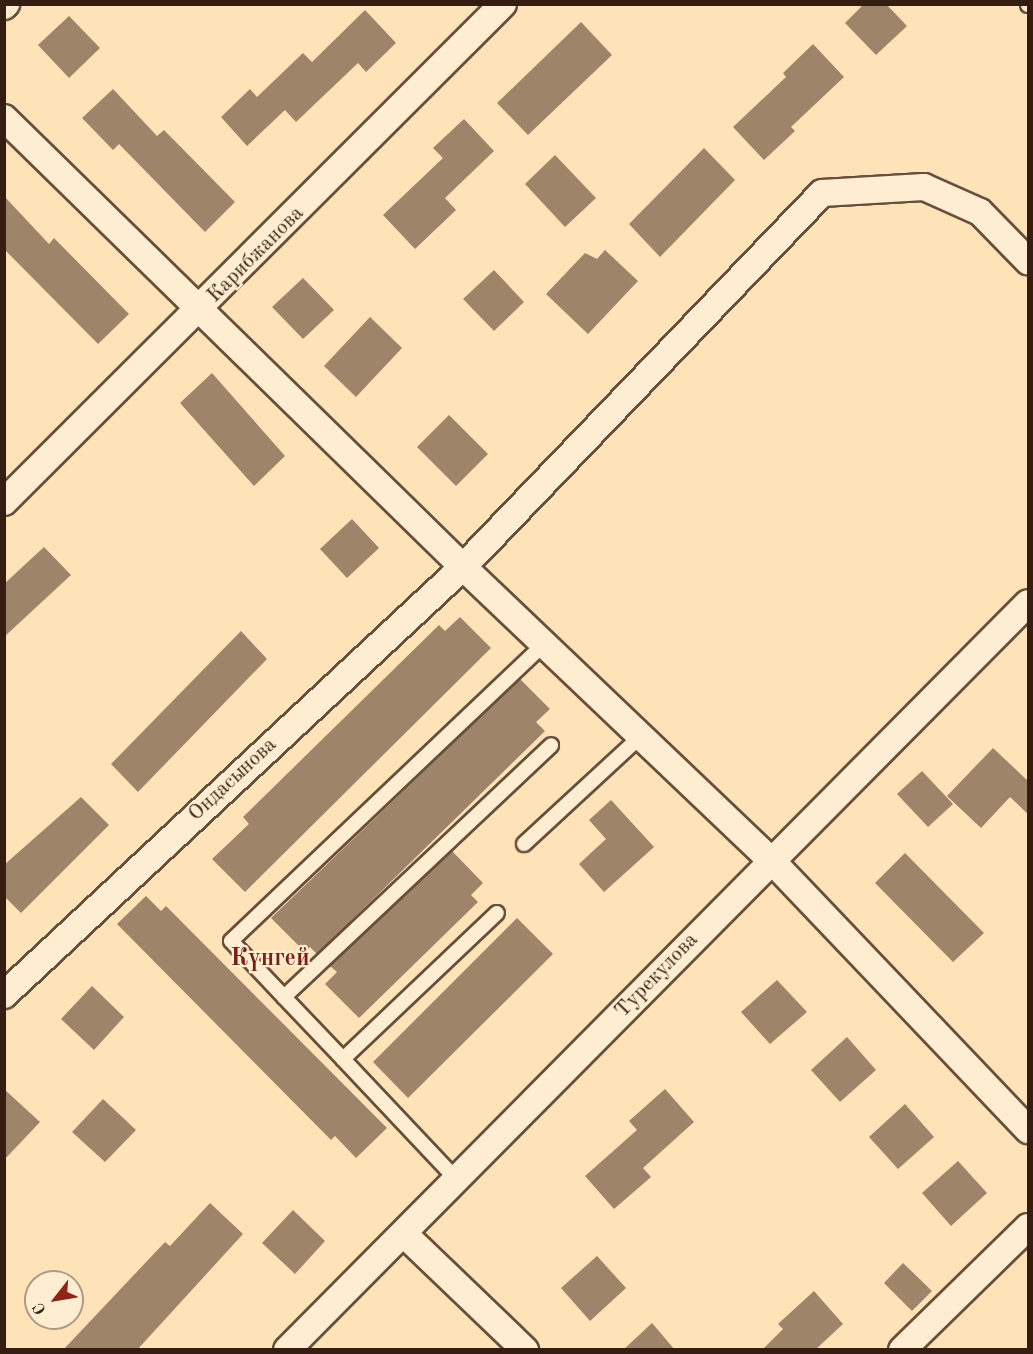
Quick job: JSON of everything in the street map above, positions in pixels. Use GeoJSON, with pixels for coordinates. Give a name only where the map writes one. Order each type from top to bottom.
{"type":"FeatureCollection","features":[{"type":"Feature","properties":{"kind":"street","name":"Карибжанова"},"geometry":{"type":"LineString","coordinates":[[4,502],[200,312],[503,4]]}},
{"type":"Feature","properties":{"kind":"street"},"geometry":{"type":"LineString","coordinates":[[4,118],[463,567],[771,860],[1029,1130]]}},
{"type":"Feature","properties":{"kind":"street","name":"Ондасынова"},"geometry":{"type":"LineString","coordinates":[[4,995],[463,567],[822,193],[924,187],[980,212],[1029,261]]}},
{"type":"Feature","properties":{"kind":"street","name":"Турекулова"},"geometry":{"type":"LineString","coordinates":[[287,1350],[771,860],[1029,603]]}},
{"type":"Feature","properties":{"kind":"street"},"geometry":{"type":"LineString","coordinates":[[902,1350],[1029,1227]]}},
{"type":"Feature","properties":{"kind":"street"},"geometry":{"type":"LineString","coordinates":[[404,1234],[525,1350]]}},
{"type":"Feature","properties":{"kind":"lane"},"geometry":{"type":"LineString","coordinates":[[457,1180],[231,941],[544,645]]}},
{"type":"Feature","properties":{"kind":"lane"},"geometry":{"type":"LineString","coordinates":[[524,844],[641,736]]}},
{"type":"Feature","properties":{"kind":"lane"},"geometry":{"type":"LineString","coordinates":[[284,998],[550,746]]}},
{"type":"Feature","properties":{"kind":"lane"},"geometry":{"type":"LineString","coordinates":[[343,1059],[497,913]]}},
{"type":"Feature","properties":{"kind":"building"},"geometry":{"type":"Polygon","coordinates":[[[864,4],[886,4],[907,26],[876,55],[845,23],[864,4]]]}},
{"type":"Feature","properties":{"kind":"building"},"geometry":{"type":"Polygon","coordinates":[[[365,10],[396,43],[366,72],[358,63],[296,122],[285,110],[247,146],[221,117],[250,89],[257,97],[303,53],[312,62],[365,10]]]}},
{"type":"Feature","properties":{"kind":"building"},"geometry":{"type":"Polygon","coordinates":[[[69,16],[100,48],[69,78],[38,45],[69,16]]]}},
{"type":"Feature","properties":{"kind":"building"},"geometry":{"type":"Polygon","coordinates":[[[581,22],[612,55],[528,135],[497,103],[581,22]]]}},
{"type":"Feature","properties":{"kind":"building"},"geometry":{"type":"Polygon","coordinates":[[[813,44],[844,77],[791,127],[795,131],[764,160],[733,127],[786,77],[783,73],[813,44]]]}},
{"type":"Feature","properties":{"kind":"building"},"geometry":{"type":"Polygon","coordinates":[[[113,89],[157,136],[164,130],[235,202],[205,232],[119,144],[113,150],[82,118],[113,89]]]}},
{"type":"Feature","properties":{"kind":"building"},"geometry":{"type":"Polygon","coordinates":[[[464,119],[494,151],[445,198],[456,210],[415,249],[383,215],[443,158],[433,148],[464,119]]]}},
{"type":"Feature","properties":{"kind":"building"},"geometry":{"type":"Polygon","coordinates":[[[704,148],[735,180],[660,257],[629,224],[704,148]]]}},
{"type":"Feature","properties":{"kind":"building"},"geometry":{"type":"Polygon","coordinates":[[[555,155],[596,198],[565,227],[525,184],[555,155]]]}},
{"type":"Feature","properties":{"kind":"building"},"geometry":{"type":"Polygon","coordinates":[[[4,196],[49,244],[54,238],[129,314],[98,344],[4,249],[4,196]]]}},
{"type":"Feature","properties":{"kind":"building"},"geometry":{"type":"Polygon","coordinates":[[[605,250],[638,281],[588,334],[546,294],[585,253],[597,259],[605,250]]]}},
{"type":"Feature","properties":{"kind":"building"},"geometry":{"type":"Polygon","coordinates":[[[494,270],[524,302],[494,331],[463,299],[494,270]]]}},
{"type":"Feature","properties":{"kind":"building"},"geometry":{"type":"Polygon","coordinates":[[[303,278],[334,310],[303,339],[272,307],[303,278]]]}},
{"type":"Feature","properties":{"kind":"building"},"geometry":{"type":"Polygon","coordinates":[[[370,317],[402,348],[356,397],[324,366],[370,317]]]}},
{"type":"Feature","properties":{"kind":"building"},"geometry":{"type":"Polygon","coordinates":[[[212,373],[285,456],[254,486],[180,403],[212,373]]]}},
{"type":"Feature","properties":{"kind":"building"},"geometry":{"type":"Polygon","coordinates":[[[449,415],[488,454],[456,486],[417,447],[449,415]]]}},
{"type":"Feature","properties":{"kind":"building"},"geometry":{"type":"Polygon","coordinates":[[[352,519],[379,548],[347,578],[320,549],[352,519]]]}},
{"type":"Feature","properties":{"kind":"building"},"geometry":{"type":"Polygon","coordinates":[[[44,547],[71,575],[4,637],[4,584],[44,547]]]}},
{"type":"Feature","properties":{"kind":"building"},"geometry":{"type":"Polygon","coordinates":[[[460,617],[491,648],[245,892],[212,859],[249,824],[243,817],[439,625],[445,631],[460,617]]]}},
{"type":"Feature","properties":{"kind":"building"},"geometry":{"type":"Polygon","coordinates":[[[241,631],[267,659],[138,792],[111,764],[241,631]]]}},
{"type":"Feature","properties":{"kind":"building"},"geometry":{"type":"Polygon","coordinates":[[[520,679],[550,709],[536,722],[545,731],[317,954],[310,947],[305,952],[271,918],[520,679]]]}},
{"type":"Feature","properties":{"kind":"building"},"geometry":{"type":"Polygon","coordinates":[[[993,748],[1029,782],[1029,815],[1010,797],[981,828],[947,796],[993,748]]]}},
{"type":"Feature","properties":{"kind":"building"},"geometry":{"type":"Polygon","coordinates":[[[922,771],[953,804],[928,827],[897,794],[922,771]]]}},
{"type":"Feature","properties":{"kind":"building"},"geometry":{"type":"Polygon","coordinates":[[[81,797],[109,825],[21,913],[4,896],[4,865],[81,797]]]}},
{"type":"Feature","properties":{"kind":"building"},"geometry":{"type":"Polygon","coordinates":[[[611,800],[654,847],[604,892],[579,864],[606,839],[589,820],[611,800]]]}},
{"type":"Feature","properties":{"kind":"building"},"geometry":{"type":"Polygon","coordinates":[[[452,851],[483,883],[471,895],[478,902],[359,1018],[325,984],[337,972],[330,966],[452,851]]]}},
{"type":"Feature","properties":{"kind":"building"},"geometry":{"type":"Polygon","coordinates":[[[905,853],[984,933],[953,962],[875,883],[905,853]]]}},
{"type":"Feature","properties":{"kind":"building"},"geometry":{"type":"Polygon","coordinates":[[[146,896],[161,911],[166,906],[387,1128],[356,1158],[335,1136],[331,1140],[117,924],[146,896]]]}},
{"type":"Feature","properties":{"kind":"building"},"geometry":{"type":"Polygon","coordinates":[[[517,918],[553,954],[408,1098],[373,1062],[517,918]]]}},
{"type":"Feature","properties":{"kind":"building"},"geometry":{"type":"Polygon","coordinates":[[[777,980],[807,1012],[770,1044],[741,1012],[777,980]]]}},
{"type":"Feature","properties":{"kind":"building"},"geometry":{"type":"Polygon","coordinates":[[[92,986],[124,1017],[94,1050],[61,1019],[92,986]]]}},
{"type":"Feature","properties":{"kind":"building"},"geometry":{"type":"Polygon","coordinates":[[[847,1037],[876,1070],[840,1102],[811,1070],[847,1037]]]}},
{"type":"Feature","properties":{"kind":"building"},"geometry":{"type":"Polygon","coordinates":[[[4,1089],[40,1122],[4,1160],[4,1089]]]}},
{"type":"Feature","properties":{"kind":"building"},"geometry":{"type":"Polygon","coordinates":[[[665,1089],[694,1122],[643,1168],[651,1177],[614,1209],[585,1176],[637,1130],[629,1121],[665,1089]]]}},
{"type":"Feature","properties":{"kind":"building"},"geometry":{"type":"Polygon","coordinates":[[[103,1099],[136,1130],[105,1162],[72,1132],[103,1099]]]}},
{"type":"Feature","properties":{"kind":"building"},"geometry":{"type":"Polygon","coordinates":[[[905,1104],[934,1137],[898,1169],[869,1137],[905,1104]]]}},
{"type":"Feature","properties":{"kind":"building"},"geometry":{"type":"Polygon","coordinates":[[[958,1161],[987,1193],[951,1226],[922,1193],[958,1161]]]}},
{"type":"Feature","properties":{"kind":"building"},"geometry":{"type":"Polygon","coordinates":[[[210,1203],[243,1234],[137,1350],[63,1350],[165,1242],[170,1246],[210,1203]]]}},
{"type":"Feature","properties":{"kind":"building"},"geometry":{"type":"Polygon","coordinates":[[[293,1210],[325,1241],[295,1274],[262,1243],[293,1210]]]}},
{"type":"Feature","properties":{"kind":"building"},"geometry":{"type":"Polygon","coordinates":[[[597,1256],[626,1288],[590,1321],[561,1288],[597,1256]]]}},
{"type":"Feature","properties":{"kind":"building"},"geometry":{"type":"Polygon","coordinates":[[[903,1263],[932,1291],[912,1311],[884,1283],[903,1263]]]}},
{"type":"Feature","properties":{"kind":"building"},"geometry":{"type":"Polygon","coordinates":[[[814,1291],[843,1324],[815,1350],[762,1350],[783,1329],[778,1324],[814,1291]]]}},
{"type":"Feature","properties":{"kind":"building"},"geometry":{"type":"Polygon","coordinates":[[[652,1323],[675,1350],[623,1350],[652,1323]]]}},
{"type":"Feature","properties":{"kind":"district","name":"Күнгей"},"geometry":{"type":"Point","coordinates":[270,960]}}]}
